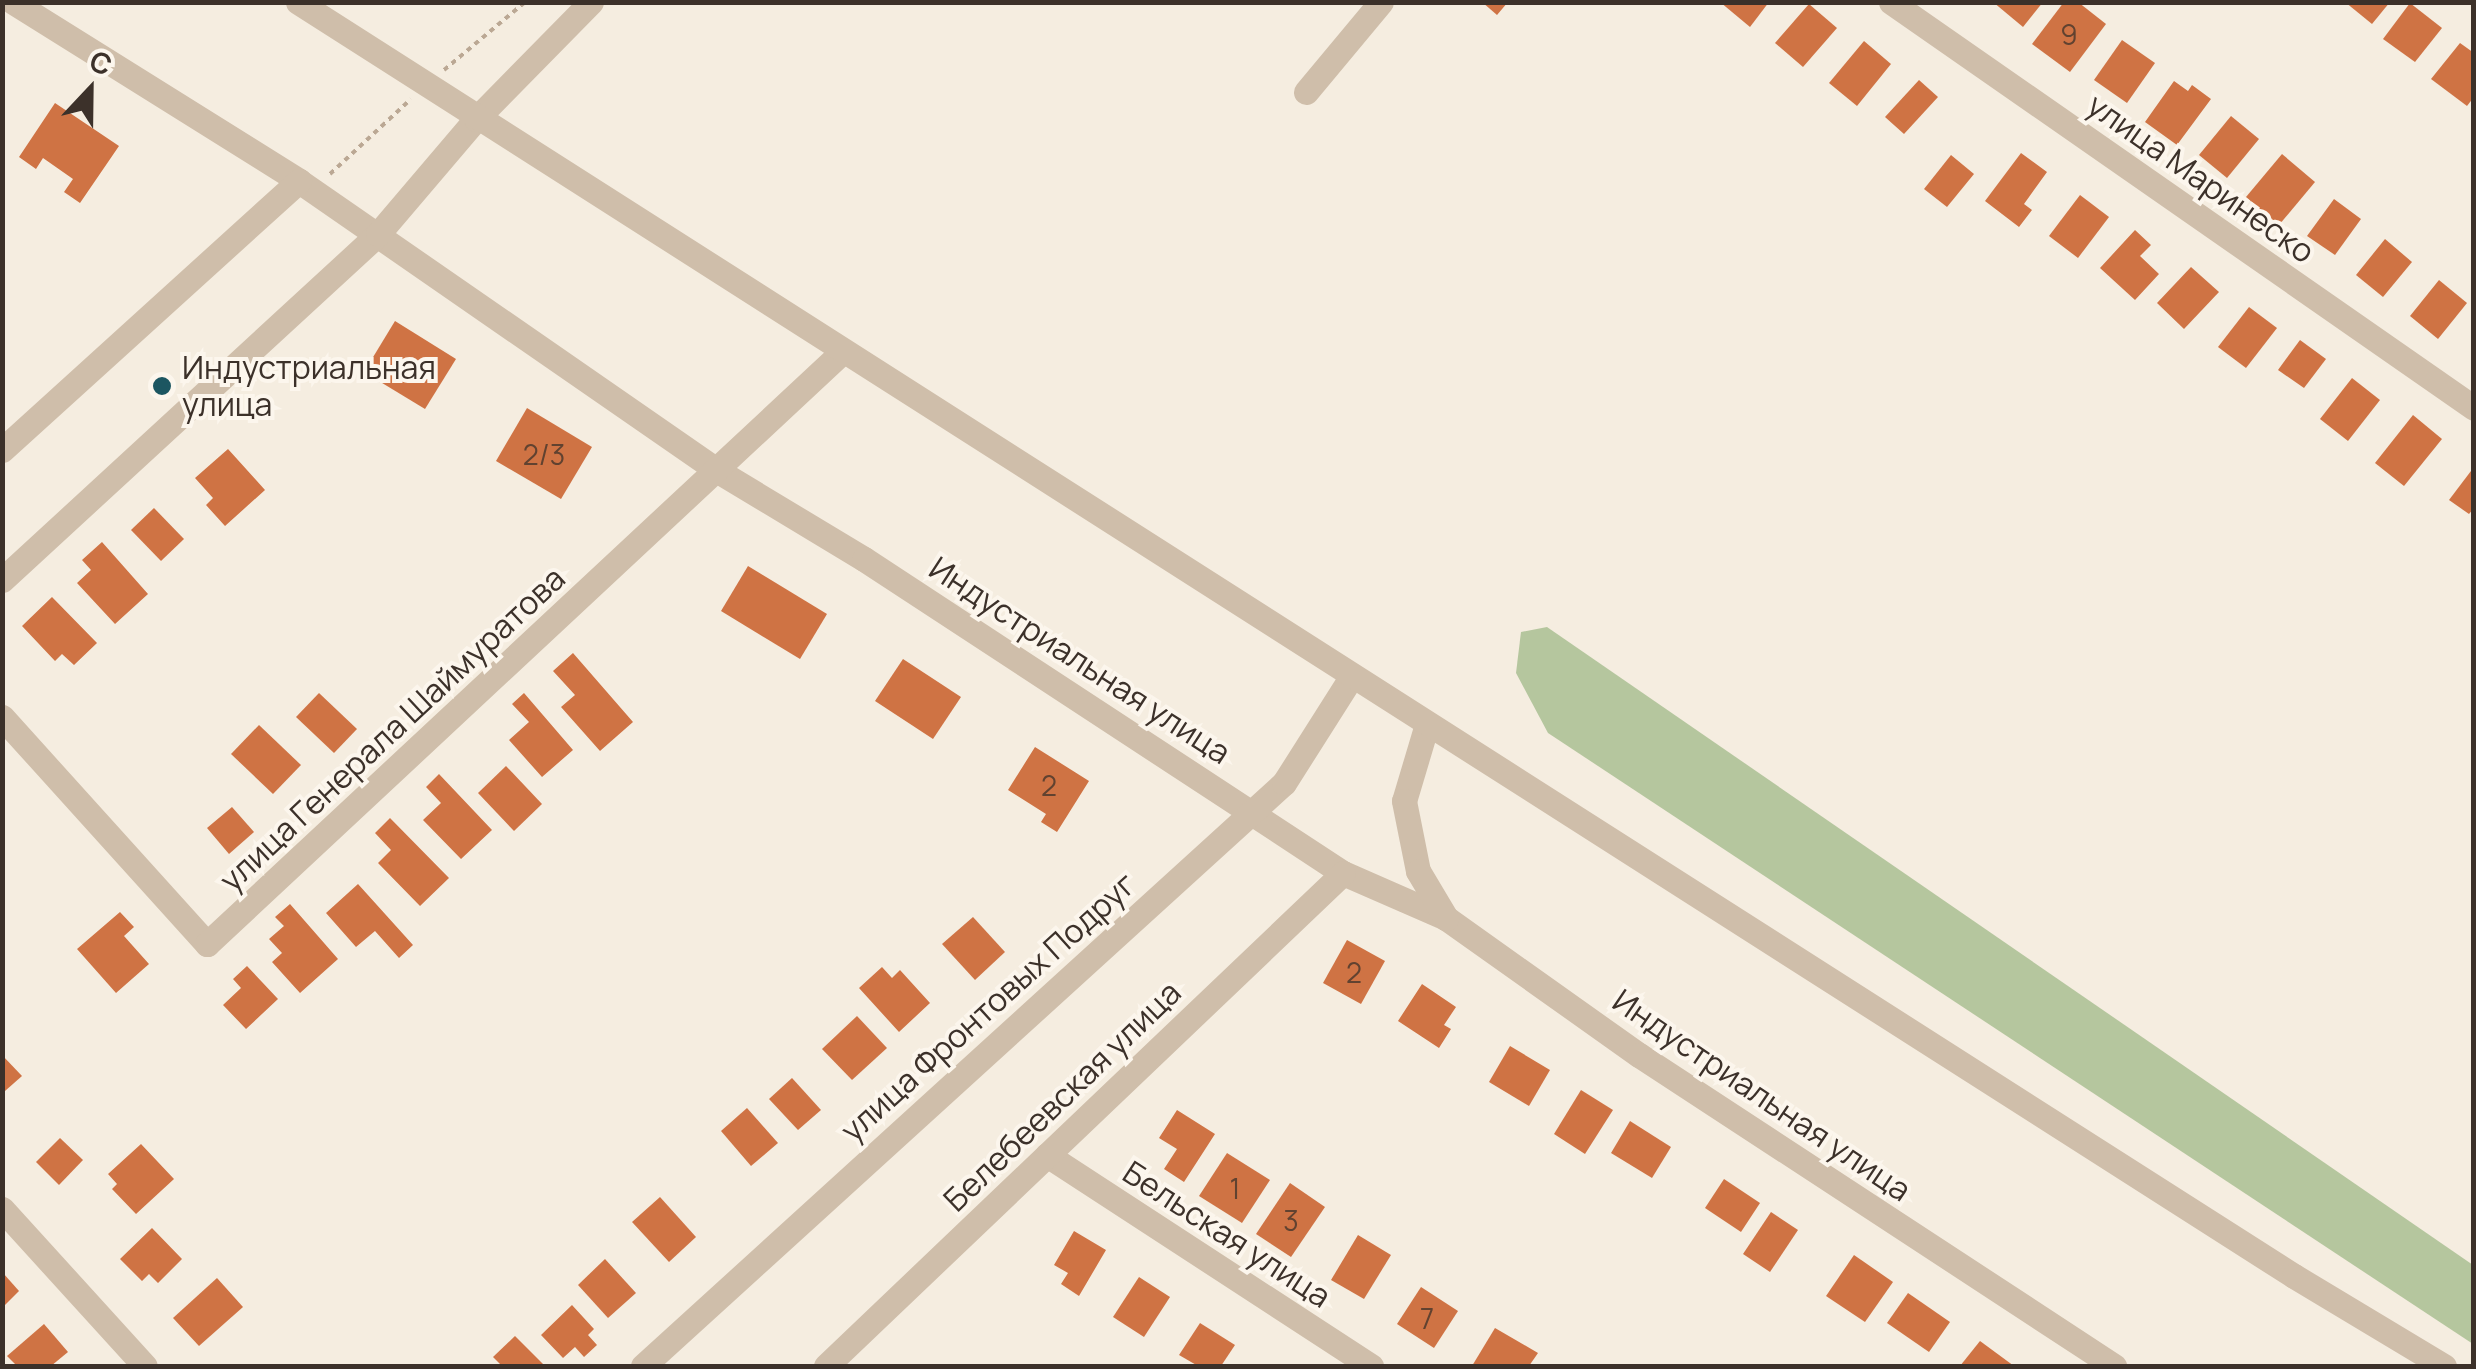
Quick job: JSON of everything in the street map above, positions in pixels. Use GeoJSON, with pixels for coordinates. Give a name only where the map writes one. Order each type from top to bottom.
{"type":"FeatureCollection","features":[{"type":"Feature","properties":{"kind":"street","name":"Индустриальная улица"},"geometry":{"type":"LineString","coordinates":[[13,2],[306,186],[718,471],[864,559],[1344,873],[1446,918],[1638,1056],[2114,1366]]}},
{"type":"Feature","properties":{"kind":"street"},"geometry":{"type":"LineString","coordinates":[[298,2],[1426,724],[2444,1366]]}},
{"type":"Feature","properties":{"kind":"street"},"geometry":{"type":"LineString","coordinates":[[2,580],[378,234],[476,118],[591,2]]}},
{"type":"Feature","properties":{"kind":"street"},"geometry":{"type":"LineString","coordinates":[[1306,92],[1381,2]]}},
{"type":"Feature","properties":{"kind":"street","name":"улица Маринеско"},"geometry":{"type":"LineString","coordinates":[[1890,2],[2470,400]]}},
{"type":"Feature","properties":{"kind":"street"},"geometry":{"type":"LineString","coordinates":[[2,450],[306,186]]}},
{"type":"Feature","properties":{"kind":"street","name":"улица Генерала Шаймуратова"},"geometry":{"type":"LineString","coordinates":[[2,718],[207,944],[842,352]]}},
{"type":"Feature","properties":{"kind":"street","name":"улица Фронтовых Подруг"},"geometry":{"type":"LineString","coordinates":[[643,1366],[1284,783],[1352,676]]}},
{"type":"Feature","properties":{"kind":"street"},"geometry":{"type":"LineString","coordinates":[[1426,724],[1404,802],[1418,871],[1446,918]]}},
{"type":"Feature","properties":{"kind":"street","name":"Белебеевская улица"},"geometry":{"type":"LineString","coordinates":[[826,1366],[1344,873]]}},
{"type":"Feature","properties":{"kind":"street","name":"Бельская улица"},"geometry":{"type":"LineString","coordinates":[[1047,1156],[1370,1366]]}},
{"type":"Feature","properties":{"kind":"street"},"geometry":{"type":"LineString","coordinates":[[2,1209],[145,1366]]}},
{"type":"Feature","properties":{"kind":"path"},"geometry":{"type":"LineString","coordinates":[[306,186],[525,2]]}},
{"type":"Feature","properties":{"kind":"green space"},"geometry":{"type":"Polygon","coordinates":[[[1547,627],[2473,1265],[2473,1344],[1548,733],[1516,673],[1521,632],[1547,627]]]}},
{"type":"Feature","properties":{"kind":"building"},"geometry":{"type":"Polygon","coordinates":[[[1482,2],[1508,2],[1497,15],[1482,2]]]}},
{"type":"Feature","properties":{"kind":"building"},"geometry":{"type":"Polygon","coordinates":[[[1720,2],[1769,2],[1750,27],[1720,2]]]}},
{"type":"Feature","properties":{"kind":"building"},"geometry":{"type":"Polygon","coordinates":[[[1993,2],[2043,2],[2023,27],[1993,2]]]}},
{"type":"Feature","properties":{"kind":"building"},"geometry":{"type":"Polygon","coordinates":[[[2064,2],[2078,2],[2106,24],[2070,72],[2032,44],[2064,2]]]}},
{"type":"Feature","properties":{"kind":"building"},"geometry":{"type":"Polygon","coordinates":[[[2345,2],[2390,2],[2372,24],[2345,2]]]}},
{"type":"Feature","properties":{"kind":"building"},"geometry":{"type":"Polygon","coordinates":[[[2410,3],[2442,28],[2415,62],[2383,39],[2410,3]]]}},
{"type":"Feature","properties":{"kind":"building"},"geometry":{"type":"Polygon","coordinates":[[[1809,4],[1837,28],[1803,67],[1775,43],[1809,4]]]}},
{"type":"Feature","properties":{"kind":"building"},"geometry":{"type":"Polygon","coordinates":[[[2122,40],[2155,63],[2127,103],[2094,80],[2122,40]]]}},
{"type":"Feature","properties":{"kind":"building"},"geometry":{"type":"Polygon","coordinates":[[[1864,41],[1891,64],[1857,106],[1829,83],[1864,41]]]}},
{"type":"Feature","properties":{"kind":"building"},"geometry":{"type":"Polygon","coordinates":[[[2460,43],[2474,53],[2474,97],[2467,106],[2431,79],[2460,43]]]}},
{"type":"Feature","properties":{"kind":"building"},"geometry":{"type":"Polygon","coordinates":[[[1919,80],[1938,97],[1904,134],[1885,117],[1919,80]]]}},
{"type":"Feature","properties":{"kind":"building"},"geometry":{"type":"Polygon","coordinates":[[[2174,81],[2188,91],[2192,85],[2211,99],[2177,145],[2145,122],[2174,81]]]}},
{"type":"Feature","properties":{"kind":"building"},"geometry":{"type":"Polygon","coordinates":[[[55,103],[119,146],[80,203],[64,192],[73,179],[43,158],[36,169],[19,157],[55,103]]]}},
{"type":"Feature","properties":{"kind":"building"},"geometry":{"type":"Polygon","coordinates":[[[2231,116],[2259,139],[2227,178],[2199,155],[2231,116]]]}},
{"type":"Feature","properties":{"kind":"building"},"geometry":{"type":"Polygon","coordinates":[[[2021,153],[2047,172],[2024,204],[2032,210],[2019,227],[1985,201],[2021,153]]]}},
{"type":"Feature","properties":{"kind":"building"},"geometry":{"type":"Polygon","coordinates":[[[2282,154],[2315,182],[2279,225],[2246,197],[2282,154]]]}},
{"type":"Feature","properties":{"kind":"building"},"geometry":{"type":"Polygon","coordinates":[[[1951,155],[1974,174],[1947,207],[1924,189],[1951,155]]]}},
{"type":"Feature","properties":{"kind":"building"},"geometry":{"type":"Polygon","coordinates":[[[2080,195],[2109,217],[2078,258],[2049,236],[2080,195]]]}},
{"type":"Feature","properties":{"kind":"building"},"geometry":{"type":"Polygon","coordinates":[[[2334,199],[2361,219],[2335,255],[2307,236],[2334,199]]]}},
{"type":"Feature","properties":{"kind":"building"},"geometry":{"type":"Polygon","coordinates":[[[2135,230],[2151,245],[2140,256],[2159,274],[2135,300],[2100,268],[2135,230]]]}},
{"type":"Feature","properties":{"kind":"building"},"geometry":{"type":"Polygon","coordinates":[[[2385,239],[2412,262],[2383,297],[2356,275],[2385,239]]]}},
{"type":"Feature","properties":{"kind":"building"},"geometry":{"type":"Polygon","coordinates":[[[2191,267],[2219,292],[2184,329],[2157,303],[2191,267]]]}},
{"type":"Feature","properties":{"kind":"building"},"geometry":{"type":"Polygon","coordinates":[[[2439,280],[2467,303],[2438,339],[2410,316],[2439,280]]]}},
{"type":"Feature","properties":{"kind":"building"},"geometry":{"type":"Polygon","coordinates":[[[2249,307],[2277,328],[2246,368],[2218,347],[2249,307]]]}},
{"type":"Feature","properties":{"kind":"building"},"geometry":{"type":"Polygon","coordinates":[[[395,321],[456,359],[425,409],[364,372],[395,321]]]}},
{"type":"Feature","properties":{"kind":"building"},"geometry":{"type":"Polygon","coordinates":[[[2300,340],[2326,359],[2304,388],[2278,370],[2300,340]]]}},
{"type":"Feature","properties":{"kind":"building"},"geometry":{"type":"Polygon","coordinates":[[[2352,378],[2380,400],[2348,441],[2320,419],[2352,378]]]}},
{"type":"Feature","properties":{"kind":"building"},"geometry":{"type":"Polygon","coordinates":[[[527,408],[592,447],[561,499],[496,461],[527,408]]]}},
{"type":"Feature","properties":{"kind":"building"},"geometry":{"type":"Polygon","coordinates":[[[2413,415],[2442,439],[2404,486],[2375,463],[2413,415]]]}},
{"type":"Feature","properties":{"kind":"building"},"geometry":{"type":"Polygon","coordinates":[[[228,449],[265,490],[225,526],[206,505],[213,498],[195,478],[228,449]]]}},
{"type":"Feature","properties":{"kind":"building"},"geometry":{"type":"Polygon","coordinates":[[[2474,467],[2474,508],[2469,514],[2449,500],[2474,467]]]}},
{"type":"Feature","properties":{"kind":"building"},"geometry":{"type":"Polygon","coordinates":[[[154,508],[184,539],[161,561],[131,530],[154,508]]]}},
{"type":"Feature","properties":{"kind":"building"},"geometry":{"type":"Polygon","coordinates":[[[102,542],[148,594],[115,624],[77,583],[91,570],[82,560],[102,542]]]}},
{"type":"Feature","properties":{"kind":"building"},"geometry":{"type":"Polygon","coordinates":[[[748,566],[827,614],[800,659],[721,611],[748,566]]]}},
{"type":"Feature","properties":{"kind":"building"},"geometry":{"type":"Polygon","coordinates":[[[52,597],[97,643],[74,665],[62,654],[55,661],[22,626],[52,597]]]}},
{"type":"Feature","properties":{"kind":"building"},"geometry":{"type":"Polygon","coordinates":[[[573,653],[633,722],[600,751],[561,707],[575,695],[553,671],[573,653]]]}},
{"type":"Feature","properties":{"kind":"building"},"geometry":{"type":"Polygon","coordinates":[[[903,659],[961,697],[933,739],[875,701],[903,659]]]}},
{"type":"Feature","properties":{"kind":"building"},"geometry":{"type":"Polygon","coordinates":[[[319,693],[357,729],[334,753],[296,717],[319,693]]]}},
{"type":"Feature","properties":{"kind":"building"},"geometry":{"type":"Polygon","coordinates":[[[524,693],[573,750],[542,777],[509,740],[529,722],[512,704],[524,693]]]}},
{"type":"Feature","properties":{"kind":"building"},"geometry":{"type":"Polygon","coordinates":[[[259,725],[301,765],[273,794],[231,754],[259,725]]]}},
{"type":"Feature","properties":{"kind":"building"},"geometry":{"type":"Polygon","coordinates":[[[1035,747],[1089,781],[1057,832],[1041,822],[1046,814],[1008,790],[1035,747]]]}},
{"type":"Feature","properties":{"kind":"building"},"geometry":{"type":"Polygon","coordinates":[[[506,766],[542,804],[514,831],[478,793],[506,766]]]}},
{"type":"Feature","properties":{"kind":"building"},"geometry":{"type":"Polygon","coordinates":[[[439,774],[492,830],[461,859],[423,820],[441,803],[426,787],[439,774]]]}},
{"type":"Feature","properties":{"kind":"building"},"geometry":{"type":"Polygon","coordinates":[[[232,807],[254,832],[229,854],[207,828],[232,807]]]}},
{"type":"Feature","properties":{"kind":"building"},"geometry":{"type":"Polygon","coordinates":[[[390,818],[449,878],[420,906],[378,863],[391,850],[375,833],[390,818]]]}},
{"type":"Feature","properties":{"kind":"building"},"geometry":{"type":"Polygon","coordinates":[[[358,884],[413,945],[399,958],[375,931],[356,947],[326,913],[358,884]]]}},
{"type":"Feature","properties":{"kind":"building"},"geometry":{"type":"Polygon","coordinates":[[[290,904],[338,959],[300,993],[272,962],[282,953],[269,939],[284,926],[275,917],[290,904]]]}},
{"type":"Feature","properties":{"kind":"building"},"geometry":{"type":"Polygon","coordinates":[[[120,912],[134,927],[124,936],[149,964],[116,993],[77,949],[120,912]]]}},
{"type":"Feature","properties":{"kind":"building"},"geometry":{"type":"Polygon","coordinates":[[[973,917],[1005,952],[975,980],[942,944],[973,917]]]}},
{"type":"Feature","properties":{"kind":"building"},"geometry":{"type":"Polygon","coordinates":[[[1347,940],[1385,961],[1361,1004],[1323,983],[1347,940]]]}},
{"type":"Feature","properties":{"kind":"building"},"geometry":{"type":"Polygon","coordinates":[[[247,966],[278,999],[246,1029],[223,1005],[241,988],[233,979],[247,966]]]}},
{"type":"Feature","properties":{"kind":"building"},"geometry":{"type":"Polygon","coordinates":[[[882,967],[892,978],[900,970],[930,1003],[899,1032],[859,988],[882,967]]]}},
{"type":"Feature","properties":{"kind":"building"},"geometry":{"type":"Polygon","coordinates":[[[1422,984],[1456,1007],[1444,1025],[1451,1029],[1439,1048],[1398,1021],[1422,984]]]}},
{"type":"Feature","properties":{"kind":"building"},"geometry":{"type":"Polygon","coordinates":[[[857,1016],[887,1048],[852,1080],[822,1049],[857,1016]]]}},
{"type":"Feature","properties":{"kind":"building"},"geometry":{"type":"Polygon","coordinates":[[[1510,1046],[1550,1070],[1529,1106],[1489,1082],[1510,1046]]]}},
{"type":"Feature","properties":{"kind":"building"},"geometry":{"type":"Polygon","coordinates":[[[2,1055],[22,1076],[5,1091],[2,1088],[2,1055]]]}},
{"type":"Feature","properties":{"kind":"building"},"geometry":{"type":"Polygon","coordinates":[[[792,1078],[821,1110],[798,1130],[769,1099],[792,1078]]]}},
{"type":"Feature","properties":{"kind":"building"},"geometry":{"type":"Polygon","coordinates":[[[1581,1090],[1613,1110],[1585,1154],[1554,1134],[1581,1090]]]}},
{"type":"Feature","properties":{"kind":"building"},"geometry":{"type":"Polygon","coordinates":[[[747,1108],[778,1143],[751,1166],[721,1131],[747,1108]]]}},
{"type":"Feature","properties":{"kind":"building"},"geometry":{"type":"Polygon","coordinates":[[[1177,1110],[1215,1134],[1184,1182],[1164,1169],[1177,1149],[1159,1138],[1177,1110]]]}},
{"type":"Feature","properties":{"kind":"building"},"geometry":{"type":"Polygon","coordinates":[[[1630,1121],[1671,1147],[1652,1178],[1611,1153],[1630,1121]]]}},
{"type":"Feature","properties":{"kind":"building"},"geometry":{"type":"Polygon","coordinates":[[[60,1138],[83,1160],[59,1185],[36,1162],[60,1138]]]}},
{"type":"Feature","properties":{"kind":"building"},"geometry":{"type":"Polygon","coordinates":[[[141,1144],[174,1179],[136,1214],[112,1189],[117,1184],[108,1174],[141,1144]]]}},
{"type":"Feature","properties":{"kind":"building"},"geometry":{"type":"Polygon","coordinates":[[[1227,1153],[1270,1180],[1242,1223],[1199,1196],[1227,1153]]]}},
{"type":"Feature","properties":{"kind":"building"},"geometry":{"type":"Polygon","coordinates":[[[1724,1179],[1760,1203],[1741,1232],[1705,1208],[1724,1179]]]}},
{"type":"Feature","properties":{"kind":"building"},"geometry":{"type":"Polygon","coordinates":[[[1290,1183],[1325,1207],[1291,1257],[1256,1234],[1290,1183]]]}},
{"type":"Feature","properties":{"kind":"building"},"geometry":{"type":"Polygon","coordinates":[[[660,1197],[696,1237],[669,1262],[632,1222],[660,1197]]]}},
{"type":"Feature","properties":{"kind":"building"},"geometry":{"type":"Polygon","coordinates":[[[1771,1212],[1798,1230],[1770,1272],[1743,1254],[1771,1212]]]}},
{"type":"Feature","properties":{"kind":"building"},"geometry":{"type":"Polygon","coordinates":[[[152,1228],[182,1259],[158,1283],[149,1274],[142,1281],[120,1259],[152,1228]]]}},
{"type":"Feature","properties":{"kind":"building"},"geometry":{"type":"Polygon","coordinates":[[[1074,1231],[1106,1250],[1079,1296],[1061,1284],[1068,1273],[1054,1265],[1074,1231]]]}},
{"type":"Feature","properties":{"kind":"building"},"geometry":{"type":"Polygon","coordinates":[[[1358,1235],[1391,1255],[1364,1299],[1331,1280],[1358,1235]]]}},
{"type":"Feature","properties":{"kind":"building"},"geometry":{"type":"Polygon","coordinates":[[[1854,1255],[1893,1282],[1865,1322],[1826,1296],[1854,1255]]]}},
{"type":"Feature","properties":{"kind":"building"},"geometry":{"type":"Polygon","coordinates":[[[605,1259],[636,1293],[608,1318],[578,1285],[605,1259]]]}},
{"type":"Feature","properties":{"kind":"building"},"geometry":{"type":"Polygon","coordinates":[[[3,1273],[19,1291],[3,1307],[3,1273]]]}},
{"type":"Feature","properties":{"kind":"building"},"geometry":{"type":"Polygon","coordinates":[[[1139,1277],[1170,1297],[1144,1337],[1113,1317],[1139,1277]]]}},
{"type":"Feature","properties":{"kind":"building"},"geometry":{"type":"Polygon","coordinates":[[[217,1278],[243,1307],[199,1346],[173,1318],[217,1278]]]}},
{"type":"Feature","properties":{"kind":"building"},"geometry":{"type":"Polygon","coordinates":[[[1421,1287],[1458,1311],[1434,1348],[1397,1324],[1421,1287]]]}},
{"type":"Feature","properties":{"kind":"building"},"geometry":{"type":"Polygon","coordinates":[[[1908,1293],[1950,1322],[1929,1352],[1887,1323],[1908,1293]]]}},
{"type":"Feature","properties":{"kind":"building"},"geometry":{"type":"Polygon","coordinates":[[[572,1305],[594,1329],[588,1335],[597,1345],[584,1357],[575,1347],[563,1358],[541,1335],[572,1305]]]}},
{"type":"Feature","properties":{"kind":"building"},"geometry":{"type":"Polygon","coordinates":[[[1200,1323],[1235,1345],[1221,1366],[1198,1366],[1179,1355],[1200,1323]]]}},
{"type":"Feature","properties":{"kind":"building"},"geometry":{"type":"Polygon","coordinates":[[[44,1324],[68,1352],[51,1366],[17,1366],[7,1356],[44,1324]]]}},
{"type":"Feature","properties":{"kind":"building"},"geometry":{"type":"Polygon","coordinates":[[[1495,1328],[1538,1353],[1529,1366],[1472,1366],[1495,1328]]]}},
{"type":"Feature","properties":{"kind":"building"},"geometry":{"type":"Polygon","coordinates":[[[515,1336],[545,1366],[502,1366],[493,1357],[515,1336]]]}},
{"type":"Feature","properties":{"kind":"building"},"geometry":{"type":"Polygon","coordinates":[[[1980,1341],[2014,1366],[1960,1366],[1980,1341]]]}},
{"type":"Feature","properties":{"kind":"place","name":"Индустриальная улица"},"geometry":{"type":"Point","coordinates":[162,386]}}]}
